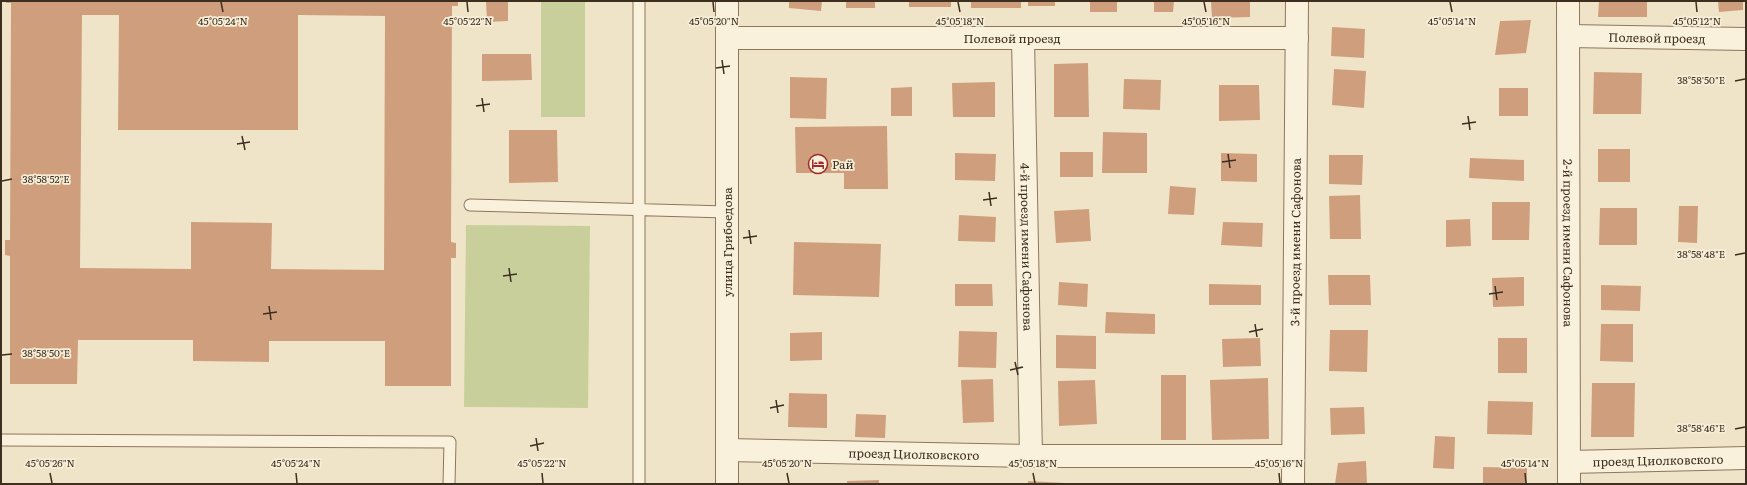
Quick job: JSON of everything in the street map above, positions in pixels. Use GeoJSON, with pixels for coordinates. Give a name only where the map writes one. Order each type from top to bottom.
{"type":"FeatureCollection","features":[{"type":"Feature","properties":{"kind":"street","name":"улица Грибоедова"},"geometry":{"type":"LineString","coordinates":[[727,1],[727,484]]}},
{"type":"Feature","properties":{"kind":"street","name":"3-й проезд имени Сафонова"},"geometry":{"type":"LineString","coordinates":[[1293,484],[1297,1]]}},
{"type":"Feature","properties":{"kind":"street","name":"2-й проезд имени Сафонова"},"geometry":{"type":"LineString","coordinates":[[1568,1],[1569,484]]}},
{"type":"Feature","properties":{"kind":"street","name":"Полевой проезд"},"geometry":{"type":"LineString","coordinates":[[1568,36],[1746,39]]}},
{"type":"Feature","properties":{"kind":"street","name":"Полевой проезд"},"geometry":{"type":"LineString","coordinates":[[728,38],[1296,38]]}},
{"type":"Feature","properties":{"kind":"street","name":"4-й проезд имени Сафонова"},"geometry":{"type":"LineString","coordinates":[[1023,38],[1031,456]]}},
{"type":"Feature","properties":{"kind":"street","name":"проезд Циолковского"},"geometry":{"type":"LineString","coordinates":[[727,450],[1031,456],[1293,456]]}},
{"type":"Feature","properties":{"kind":"street","name":"проезд Циолковского"},"geometry":{"type":"LineString","coordinates":[[1569,462],[1746,458]]}},
{"type":"Feature","properties":{"kind":"lane"},"geometry":{"type":"LineString","coordinates":[[639,1],[639,484]]}},
{"type":"Feature","properties":{"kind":"lane"},"geometry":{"type":"LineString","coordinates":[[470,205],[727,212]]}},
{"type":"Feature","properties":{"kind":"lane"},"geometry":{"type":"LineString","coordinates":[[1,440],[450,442],[449,484]]}},
{"type":"Feature","properties":{"kind":"green space"},"geometry":{"type":"Polygon","coordinates":[[[541,1],[585,1],[585,117],[541,117],[541,1]]]}},
{"type":"Feature","properties":{"kind":"green space"},"geometry":{"type":"Polygon","coordinates":[[[466,225],[590,226],[588,408],[464,407],[466,225]]]}},
{"type":"Feature","properties":{"kind":"building"},"geometry":{"type":"Polygon","coordinates":[[[6,1],[458,1],[458,6],[452,6],[451,242],[456,243],[456,258],[451,258],[451,386],[385,386],[385,341],[269,341],[269,362],[193,361],[193,340],[78,340],[77,384],[10,384],[10,256],[5,255],[5,240],[10,240],[11,3],[6,3],[6,1]],[[82,15],[80,268],[191,269],[191,222],[272,223],[271,269],[384,270],[385,16],[298,15],[298,130],[118,130],[119,15],[82,15]]]}},
{"type":"Feature","properties":{"kind":"building"},"geometry":{"type":"Polygon","coordinates":[[[486,1],[508,1],[508,21],[487,22],[486,1]]]}},
{"type":"Feature","properties":{"kind":"building"},"geometry":{"type":"Polygon","coordinates":[[[789,1],[822,1],[821,11],[789,8],[789,1]]]}},
{"type":"Feature","properties":{"kind":"building"},"geometry":{"type":"Polygon","coordinates":[[[846,1],[875,1],[875,8],[846,8],[846,1]]]}},
{"type":"Feature","properties":{"kind":"building"},"geometry":{"type":"Polygon","coordinates":[[[909,1],[951,1],[951,7],[909,7],[909,1]]]}},
{"type":"Feature","properties":{"kind":"building"},"geometry":{"type":"Polygon","coordinates":[[[971,1],[1021,1],[1021,8],[971,8],[971,1]]]}},
{"type":"Feature","properties":{"kind":"building"},"geometry":{"type":"Polygon","coordinates":[[[1028,1],[1055,1],[1055,6],[1028,6],[1028,1]]]}},
{"type":"Feature","properties":{"kind":"building"},"geometry":{"type":"Polygon","coordinates":[[[1090,1],[1117,1],[1117,12],[1090,12],[1090,1]]]}},
{"type":"Feature","properties":{"kind":"building"},"geometry":{"type":"Polygon","coordinates":[[[1154,1],[1174,1],[1173,12],[1154,12],[1154,1]]]}},
{"type":"Feature","properties":{"kind":"building"},"geometry":{"type":"Polygon","coordinates":[[[1211,1],[1250,1],[1250,17],[1212,18],[1211,1]]]}},
{"type":"Feature","properties":{"kind":"building"},"geometry":{"type":"Polygon","coordinates":[[[1599,1],[1647,1],[1647,17],[1598,17],[1599,1]]]}},
{"type":"Feature","properties":{"kind":"building"},"geometry":{"type":"Polygon","coordinates":[[[1718,1],[1743,1],[1743,10],[1719,12],[1718,1]]]}},
{"type":"Feature","properties":{"kind":"building"},"geometry":{"type":"Polygon","coordinates":[[[1531,20],[1526,53],[1495,55],[1500,21],[1531,20]]]}},
{"type":"Feature","properties":{"kind":"building"},"geometry":{"type":"Polygon","coordinates":[[[1332,27],[1365,29],[1364,58],[1331,56],[1332,27]]]}},
{"type":"Feature","properties":{"kind":"building"},"geometry":{"type":"Polygon","coordinates":[[[482,54],[531,54],[532,80],[482,81],[482,54]]]}},
{"type":"Feature","properties":{"kind":"building"},"geometry":{"type":"Polygon","coordinates":[[[1088,63],[1089,117],[1054,117],[1054,64],[1088,63]]]}},
{"type":"Feature","properties":{"kind":"building"},"geometry":{"type":"Polygon","coordinates":[[[1334,69],[1366,71],[1364,108],[1332,105],[1334,69]]]}},
{"type":"Feature","properties":{"kind":"building"},"geometry":{"type":"Polygon","coordinates":[[[1594,72],[1642,73],[1641,114],[1593,114],[1594,72]]]}},
{"type":"Feature","properties":{"kind":"building"},"geometry":{"type":"Polygon","coordinates":[[[790,77],[827,78],[826,119],[790,118],[790,77]]]}},
{"type":"Feature","properties":{"kind":"building"},"geometry":{"type":"Polygon","coordinates":[[[1124,79],[1161,80],[1160,110],[1123,109],[1124,79]]]}},
{"type":"Feature","properties":{"kind":"building"},"geometry":{"type":"Polygon","coordinates":[[[995,82],[995,117],[953,117],[952,83],[995,82]]]}},
{"type":"Feature","properties":{"kind":"building"},"geometry":{"type":"Polygon","coordinates":[[[1219,85],[1259,85],[1260,120],[1219,121],[1219,85]]]}},
{"type":"Feature","properties":{"kind":"building"},"geometry":{"type":"Polygon","coordinates":[[[912,87],[912,116],[891,116],[891,88],[912,87]]]}},
{"type":"Feature","properties":{"kind":"building"},"geometry":{"type":"Polygon","coordinates":[[[1499,88],[1528,88],[1528,116],[1499,116],[1499,88]]]}},
{"type":"Feature","properties":{"kind":"building"},"geometry":{"type":"Polygon","coordinates":[[[887,126],[888,189],[844,189],[844,173],[796,173],[795,127],[887,126]]]}},
{"type":"Feature","properties":{"kind":"building"},"geometry":{"type":"Polygon","coordinates":[[[509,130],[557,130],[558,182],[509,183],[509,130]]]}},
{"type":"Feature","properties":{"kind":"building"},"geometry":{"type":"Polygon","coordinates":[[[1103,132],[1147,133],[1147,173],[1102,173],[1103,132]]]}},
{"type":"Feature","properties":{"kind":"building"},"geometry":{"type":"Polygon","coordinates":[[[1598,149],[1630,149],[1630,182],[1598,182],[1598,149]]]}},
{"type":"Feature","properties":{"kind":"building"},"geometry":{"type":"Polygon","coordinates":[[[1060,152],[1093,152],[1093,177],[1060,177],[1060,152]]]}},
{"type":"Feature","properties":{"kind":"building"},"geometry":{"type":"Polygon","coordinates":[[[955,153],[996,154],[995,181],[955,180],[955,153]]]}},
{"type":"Feature","properties":{"kind":"building"},"geometry":{"type":"Polygon","coordinates":[[[1221,153],[1257,154],[1257,182],[1221,181],[1221,153]]]}},
{"type":"Feature","properties":{"kind":"building"},"geometry":{"type":"Polygon","coordinates":[[[1329,155],[1363,155],[1362,185],[1329,184],[1329,155]]]}},
{"type":"Feature","properties":{"kind":"building"},"geometry":{"type":"Polygon","coordinates":[[[1470,158],[1524,160],[1524,181],[1469,178],[1470,158]]]}},
{"type":"Feature","properties":{"kind":"building"},"geometry":{"type":"Polygon","coordinates":[[[1170,186],[1196,188],[1194,215],[1168,214],[1170,186]]]}},
{"type":"Feature","properties":{"kind":"building"},"geometry":{"type":"Polygon","coordinates":[[[1360,195],[1361,239],[1330,239],[1329,196],[1360,195]]]}},
{"type":"Feature","properties":{"kind":"building"},"geometry":{"type":"Polygon","coordinates":[[[1492,202],[1530,202],[1529,240],[1492,240],[1492,202]]]}},
{"type":"Feature","properties":{"kind":"building"},"geometry":{"type":"Polygon","coordinates":[[[1679,206],[1698,206],[1697,243],[1678,242],[1679,206]]]}},
{"type":"Feature","properties":{"kind":"building"},"geometry":{"type":"Polygon","coordinates":[[[1600,208],[1637,208],[1637,245],[1599,245],[1600,208]]]}},
{"type":"Feature","properties":{"kind":"building"},"geometry":{"type":"Polygon","coordinates":[[[1089,209],[1091,241],[1056,243],[1054,211],[1089,209]]]}},
{"type":"Feature","properties":{"kind":"building"},"geometry":{"type":"Polygon","coordinates":[[[959,215],[996,217],[995,242],[958,241],[959,215]]]}},
{"type":"Feature","properties":{"kind":"building"},"geometry":{"type":"Polygon","coordinates":[[[1470,219],[1471,246],[1446,247],[1446,220],[1470,219]]]}},
{"type":"Feature","properties":{"kind":"building"},"geometry":{"type":"Polygon","coordinates":[[[1223,222],[1263,223],[1262,247],[1221,245],[1223,222]]]}},
{"type":"Feature","properties":{"kind":"building"},"geometry":{"type":"Polygon","coordinates":[[[794,242],[881,244],[879,297],[793,295],[794,242]]]}},
{"type":"Feature","properties":{"kind":"building"},"geometry":{"type":"Polygon","coordinates":[[[1328,275],[1370,275],[1371,305],[1329,305],[1328,275]]]}},
{"type":"Feature","properties":{"kind":"building"},"geometry":{"type":"Polygon","coordinates":[[[1524,277],[1524,306],[1493,307],[1492,278],[1524,277]]]}},
{"type":"Feature","properties":{"kind":"building"},"geometry":{"type":"Polygon","coordinates":[[[1059,282],[1088,284],[1087,307],[1058,305],[1059,282]]]}},
{"type":"Feature","properties":{"kind":"building"},"geometry":{"type":"Polygon","coordinates":[[[955,284],[992,284],[993,306],[955,306],[955,284]]]}},
{"type":"Feature","properties":{"kind":"building"},"geometry":{"type":"Polygon","coordinates":[[[1209,284],[1261,285],[1261,305],[1209,305],[1209,284]]]}},
{"type":"Feature","properties":{"kind":"building"},"geometry":{"type":"Polygon","coordinates":[[[1601,285],[1641,286],[1640,311],[1601,310],[1601,285]]]}},
{"type":"Feature","properties":{"kind":"building"},"geometry":{"type":"Polygon","coordinates":[[[1106,312],[1155,314],[1155,334],[1105,333],[1106,312]]]}},
{"type":"Feature","properties":{"kind":"building"},"geometry":{"type":"Polygon","coordinates":[[[1601,324],[1633,324],[1633,362],[1600,361],[1601,324]]]}},
{"type":"Feature","properties":{"kind":"building"},"geometry":{"type":"Polygon","coordinates":[[[1330,330],[1368,330],[1367,372],[1329,371],[1330,330]]]}},
{"type":"Feature","properties":{"kind":"building"},"geometry":{"type":"Polygon","coordinates":[[[959,331],[997,332],[996,368],[958,367],[959,331]]]}},
{"type":"Feature","properties":{"kind":"building"},"geometry":{"type":"Polygon","coordinates":[[[822,332],[822,360],[790,361],[790,333],[822,332]]]}},
{"type":"Feature","properties":{"kind":"building"},"geometry":{"type":"Polygon","coordinates":[[[1056,335],[1096,336],[1096,369],[1056,368],[1056,335]]]}},
{"type":"Feature","properties":{"kind":"building"},"geometry":{"type":"Polygon","coordinates":[[[1260,338],[1261,366],[1223,367],[1222,339],[1260,338]]]}},
{"type":"Feature","properties":{"kind":"building"},"geometry":{"type":"Polygon","coordinates":[[[1498,338],[1527,338],[1527,373],[1498,373],[1498,338]]]}},
{"type":"Feature","properties":{"kind":"building"},"geometry":{"type":"Polygon","coordinates":[[[1161,375],[1186,375],[1186,440],[1161,440],[1161,375]]]}},
{"type":"Feature","properties":{"kind":"building"},"geometry":{"type":"Polygon","coordinates":[[[1268,378],[1269,439],[1212,440],[1210,380],[1268,378]]]}},
{"type":"Feature","properties":{"kind":"building"},"geometry":{"type":"Polygon","coordinates":[[[993,379],[994,422],[963,423],[961,380],[993,379]]]}},
{"type":"Feature","properties":{"kind":"building"},"geometry":{"type":"Polygon","coordinates":[[[1095,380],[1097,424],[1059,426],[1058,381],[1095,380]]]}},
{"type":"Feature","properties":{"kind":"building"},"geometry":{"type":"Polygon","coordinates":[[[1592,383],[1635,383],[1634,437],[1591,437],[1592,383]]]}},
{"type":"Feature","properties":{"kind":"building"},"geometry":{"type":"Polygon","coordinates":[[[789,393],[827,394],[827,428],[788,427],[789,393]]]}},
{"type":"Feature","properties":{"kind":"building"},"geometry":{"type":"Polygon","coordinates":[[[1488,401],[1533,402],[1532,435],[1487,434],[1488,401]]]}},
{"type":"Feature","properties":{"kind":"building"},"geometry":{"type":"Polygon","coordinates":[[[1364,407],[1365,434],[1331,435],[1330,408],[1364,407]]]}},
{"type":"Feature","properties":{"kind":"building"},"geometry":{"type":"Polygon","coordinates":[[[856,414],[886,415],[885,438],[855,437],[856,414]]]}},
{"type":"Feature","properties":{"kind":"building"},"geometry":{"type":"Polygon","coordinates":[[[1435,436],[1455,437],[1454,469],[1433,468],[1435,436]]]}},
{"type":"Feature","properties":{"kind":"building"},"geometry":{"type":"Polygon","coordinates":[[[1366,461],[1367,484],[1335,484],[1338,463],[1366,461]]]}},
{"type":"Feature","properties":{"kind":"building"},"geometry":{"type":"Polygon","coordinates":[[[1483,467],[1527,468],[1527,484],[1483,484],[1483,467]]]}},
{"type":"Feature","properties":{"kind":"building"},"geometry":{"type":"Polygon","coordinates":[[[879,480],[879,484],[847,484],[847,481],[879,480]]]}},
{"type":"Feature","properties":{"kind":"building"},"geometry":{"type":"Polygon","coordinates":[[[1028,481],[1065,483],[1065,484],[1028,484],[1028,481]]]}},
{"type":"Feature","properties":{"kind":"place","name":"Рай"},"geometry":{"type":"Point","coordinates":[818,164]}}]}
